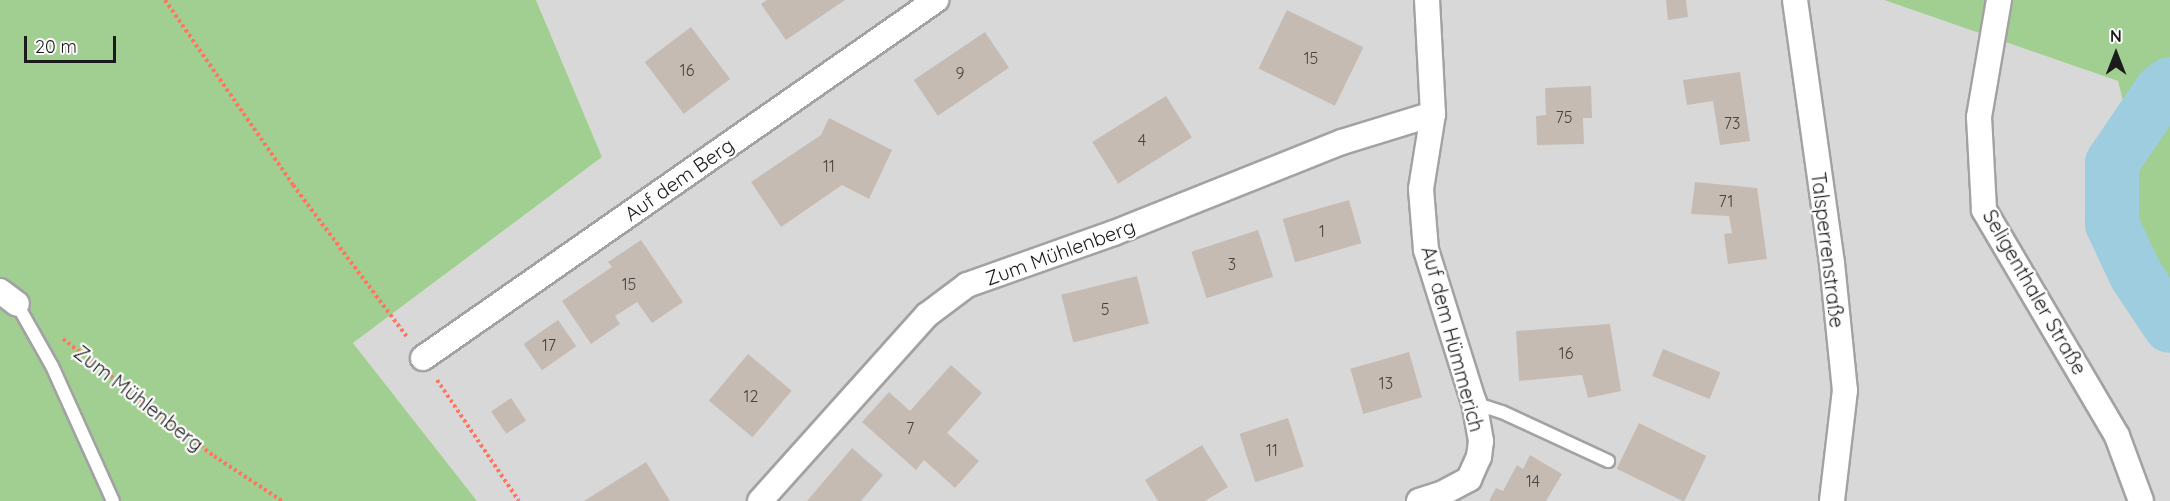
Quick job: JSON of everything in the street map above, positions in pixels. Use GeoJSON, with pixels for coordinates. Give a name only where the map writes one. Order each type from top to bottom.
{"type":"FeatureCollection","features":[{"type":"Feature","properties":{"kind":"street","name":"Auf dem Berg"},"geometry":{"type":"LineString","coordinates":[[423,358],[936,0]]}},
{"type":"Feature","properties":{"kind":"street","name":"Auf dem Hümmerich"},"geometry":{"type":"LineString","coordinates":[[1419,501],[1441,494],[1469,479],[1479,457],[1480,441],[1474,403],[1426,250],[1421,189],[1433,114],[1427,0]]}},
{"type":"Feature","properties":{"kind":"street","name":"Talsperrenstraße"},"geometry":{"type":"LineString","coordinates":[[1795,0],[1832,263],[1845,390],[1832,501]]}},
{"type":"Feature","properties":{"kind":"street","name":"Seligenthaler Straße"},"geometry":{"type":"LineString","coordinates":[[1999,0],[1980,117],[1984,210],[2117,436],[2141,501]]}},
{"type":"Feature","properties":{"kind":"street","name":"Zum Mühlenberg"},"geometry":{"type":"LineString","coordinates":[[760,501],[927,315],[967,285],[1114,233],[1342,142],[1433,114]]}},
{"type":"Feature","properties":{"kind":"lane"},"geometry":{"type":"LineString","coordinates":[[9,297],[52,366],[113,501]]}},
{"type":"Feature","properties":{"kind":"lane"},"geometry":{"type":"LineString","coordinates":[[1474,403],[1502,412],[1608,461]]}},
{"type":"Feature","properties":{"kind":"path"},"geometry":{"type":"LineString","coordinates":[[165,0],[293,185]]}},
{"type":"Feature","properties":{"kind":"path","name":"Zum Mühlenberg"},"geometry":{"type":"LineString","coordinates":[[55,333],[214,456],[282,501]]}},
{"type":"Feature","properties":{"kind":"shaded area"},"geometry":{"type":"Polygon","coordinates":[[[536,0],[1884,0],[2118,81],[2132,138],[2137,236],[2170,317],[2170,501],[477,501],[353,343],[602,157],[536,0]]]}},
{"type":"Feature","properties":{"kind":"green space"},"geometry":{"type":"Polygon","coordinates":[[[0,0],[536,0],[602,157],[353,343],[477,501],[0,501],[0,0]]]}},
{"type":"Feature","properties":{"kind":"green space"},"geometry":{"type":"Polygon","coordinates":[[[1884,0],[2170,0],[2170,317],[2137,236],[2132,138],[2118,81],[1884,0]]]}},
{"type":"Feature","properties":{"kind":"building"},"geometry":{"type":"Polygon","coordinates":[[[767,0],[845,0],[786,40],[761,4],[767,0]]]}},
{"type":"Feature","properties":{"kind":"building"},"geometry":{"type":"Polygon","coordinates":[[[1666,0],[1686,0],[1688,17],[1668,20],[1666,0]]]}},
{"type":"Feature","properties":{"kind":"building"},"geometry":{"type":"Polygon","coordinates":[[[1287,10],[1363,47],[1335,106],[1259,68],[1287,10]]]}},
{"type":"Feature","properties":{"kind":"building"},"geometry":{"type":"Polygon","coordinates":[[[691,27],[730,79],[684,114],[645,62],[691,27]]]}},
{"type":"Feature","properties":{"kind":"building"},"geometry":{"type":"Polygon","coordinates":[[[985,32],[1009,68],[938,116],[914,80],[985,32]]]}},
{"type":"Feature","properties":{"kind":"building"},"geometry":{"type":"Polygon","coordinates":[[[1740,72],[1750,141],[1720,145],[1713,101],[1687,105],[1683,80],[1740,72]]]}},
{"type":"Feature","properties":{"kind":"building"},"geometry":{"type":"Polygon","coordinates":[[[1591,86],[1592,118],[1583,118],[1584,144],[1537,145],[1536,116],[1546,115],[1545,88],[1591,86]]]}},
{"type":"Feature","properties":{"kind":"building"},"geometry":{"type":"Polygon","coordinates":[[[1166,96],[1192,138],[1118,184],[1092,142],[1166,96]]]}},
{"type":"Feature","properties":{"kind":"building"},"geometry":{"type":"Polygon","coordinates":[[[829,118],[892,150],[869,199],[842,185],[781,227],[751,182],[821,135],[829,118]]]}},
{"type":"Feature","properties":{"kind":"building"},"geometry":{"type":"Polygon","coordinates":[[[1695,182],[1757,188],[1767,259],[1728,264],[1724,234],[1732,233],[1729,216],[1691,214],[1695,182]]]}},
{"type":"Feature","properties":{"kind":"building"},"geometry":{"type":"Polygon","coordinates":[[[1349,200],[1361,243],[1295,262],[1283,219],[1349,200]]]}},
{"type":"Feature","properties":{"kind":"building"},"geometry":{"type":"Polygon","coordinates":[[[1258,230],[1273,277],[1207,298],[1191,252],[1258,230]]]}},
{"type":"Feature","properties":{"kind":"building"},"geometry":{"type":"Polygon","coordinates":[[[641,240],[683,302],[652,323],[637,302],[615,316],[620,324],[591,344],[562,301],[612,267],[608,262],[641,240]]]}},
{"type":"Feature","properties":{"kind":"building"},"geometry":{"type":"Polygon","coordinates":[[[1137,276],[1149,324],[1073,342],[1061,295],[1137,276]]]}},
{"type":"Feature","properties":{"kind":"building"},"geometry":{"type":"Polygon","coordinates":[[[558,320],[576,346],[542,370],[524,344],[558,320]]]}},
{"type":"Feature","properties":{"kind":"building"},"geometry":{"type":"Polygon","coordinates":[[[1610,324],[1621,391],[1588,398],[1582,375],[1519,381],[1516,331],[1610,324]]]}},
{"type":"Feature","properties":{"kind":"building"},"geometry":{"type":"Polygon","coordinates":[[[1663,349],[1720,372],[1710,399],[1652,376],[1663,349]]]}},
{"type":"Feature","properties":{"kind":"building"},"geometry":{"type":"Polygon","coordinates":[[[1409,352],[1422,397],[1363,414],[1350,369],[1409,352]]]}},
{"type":"Feature","properties":{"kind":"building"},"geometry":{"type":"Polygon","coordinates":[[[748,354],[792,391],[752,437],[709,401],[748,354]]]}},
{"type":"Feature","properties":{"kind":"building"},"geometry":{"type":"Polygon","coordinates":[[[951,365],[982,393],[947,433],[979,461],[955,488],[924,460],[916,470],[862,422],[889,392],[910,411],[951,365]]]}},
{"type":"Feature","properties":{"kind":"building"},"geometry":{"type":"Polygon","coordinates":[[[511,398],[526,420],[506,434],[491,411],[511,398]]]}},
{"type":"Feature","properties":{"kind":"building"},"geometry":{"type":"Polygon","coordinates":[[[1288,418],[1304,467],[1255,482],[1239,434],[1288,418]]]}},
{"type":"Feature","properties":{"kind":"building"},"geometry":{"type":"Polygon","coordinates":[[[1639,423],[1706,456],[1684,501],[1617,469],[1639,423]]]}},
{"type":"Feature","properties":{"kind":"building"},"geometry":{"type":"Polygon","coordinates":[[[1202,445],[1228,487],[1205,501],[1158,501],[1145,480],[1202,445]]]}},
{"type":"Feature","properties":{"kind":"building"},"geometry":{"type":"Polygon","coordinates":[[[852,448],[883,475],[861,501],[807,501],[852,448]]]}},
{"type":"Feature","properties":{"kind":"building"},"geometry":{"type":"Polygon","coordinates":[[[1530,455],[1562,474],[1546,501],[1489,501],[1496,488],[1503,491],[1517,465],[1523,469],[1530,455]]]}},
{"type":"Feature","properties":{"kind":"building"},"geometry":{"type":"Polygon","coordinates":[[[646,462],[670,501],[584,501],[646,462]]]}},
{"type":"Feature","properties":{"kind":"waterway"},"geometry":{"type":"LineString","coordinates":[[2170,84],[2161,91],[2112,163],[2112,224],[2136,275],[2170,326]]}}]}
